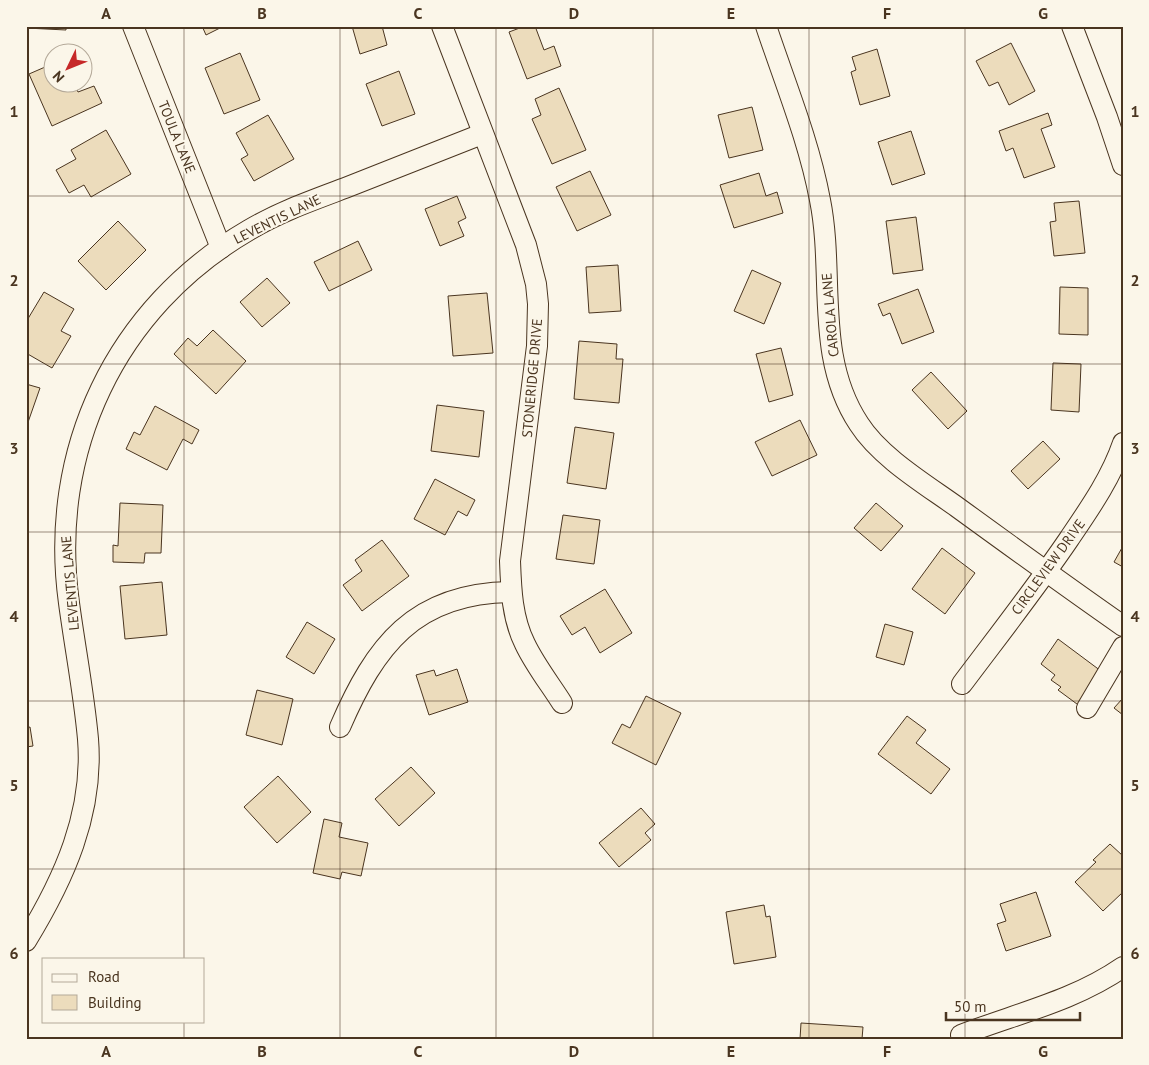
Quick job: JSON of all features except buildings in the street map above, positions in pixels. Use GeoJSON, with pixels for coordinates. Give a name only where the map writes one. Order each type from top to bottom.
{"type":"FeatureCollection","features":[{"type":"Feature","properties":{"kind":"street","name":"TOULA LANE"},"geometry":{"type":"LineString","coordinates":[[133,26],[221,248]]}},
{"type":"Feature","properties":{"kind":"street","name":"STONERIDGE DRIVE"},"geometry":{"type":"LineString","coordinates":[[442,26],[526,246],[536,284],[538,304],[537,346],[510,561],[511,592],[515,617],[525,644],[562,704]]}},
{"type":"Feature","properties":{"kind":"street","name":"CAROLA LANE"},"geometry":{"type":"LineString","coordinates":[[766,26],[801,131],[820,199],[825,246],[829,337],[837,376],[851,411],[870,438],[904,469],[1123,626]]}},
{"type":"Feature","properties":{"kind":"street"},"geometry":{"type":"LineString","coordinates":[[1072,26],[1107,117],[1123,165]]}},
{"type":"Feature","properties":{"kind":"street","name":"LEVENTIS LANE"},"geometry":{"type":"LineString","coordinates":[[26,941],[50,903],[66,867],[80,826],[87,784],[88,740],[67,584],[65,550],[70,482],[78,446],[98,393],[115,361],[158,304],[182,280],[221,248],[250,229],[304,204],[482,134]]}},
{"type":"Feature","properties":{"kind":"street","name":"CIRCLEVIEW DRIVE"},"geometry":{"type":"LineString","coordinates":[[962,684],[1046,572],[1104,487],[1123,443]]}},
{"type":"Feature","properties":{"kind":"street"},"geometry":{"type":"LineString","coordinates":[[340,727],[364,675],[384,646],[397,633],[426,613],[458,600],[487,592],[511,592]]}},
{"type":"Feature","properties":{"kind":"street"},"geometry":{"type":"LineString","coordinates":[[1087,708],[1123,647]]}},
{"type":"Feature","properties":{"kind":"street"},"geometry":{"type":"LineString","coordinates":[[961,1035],[1054,1002],[1090,987],[1122,969]]}}]}
